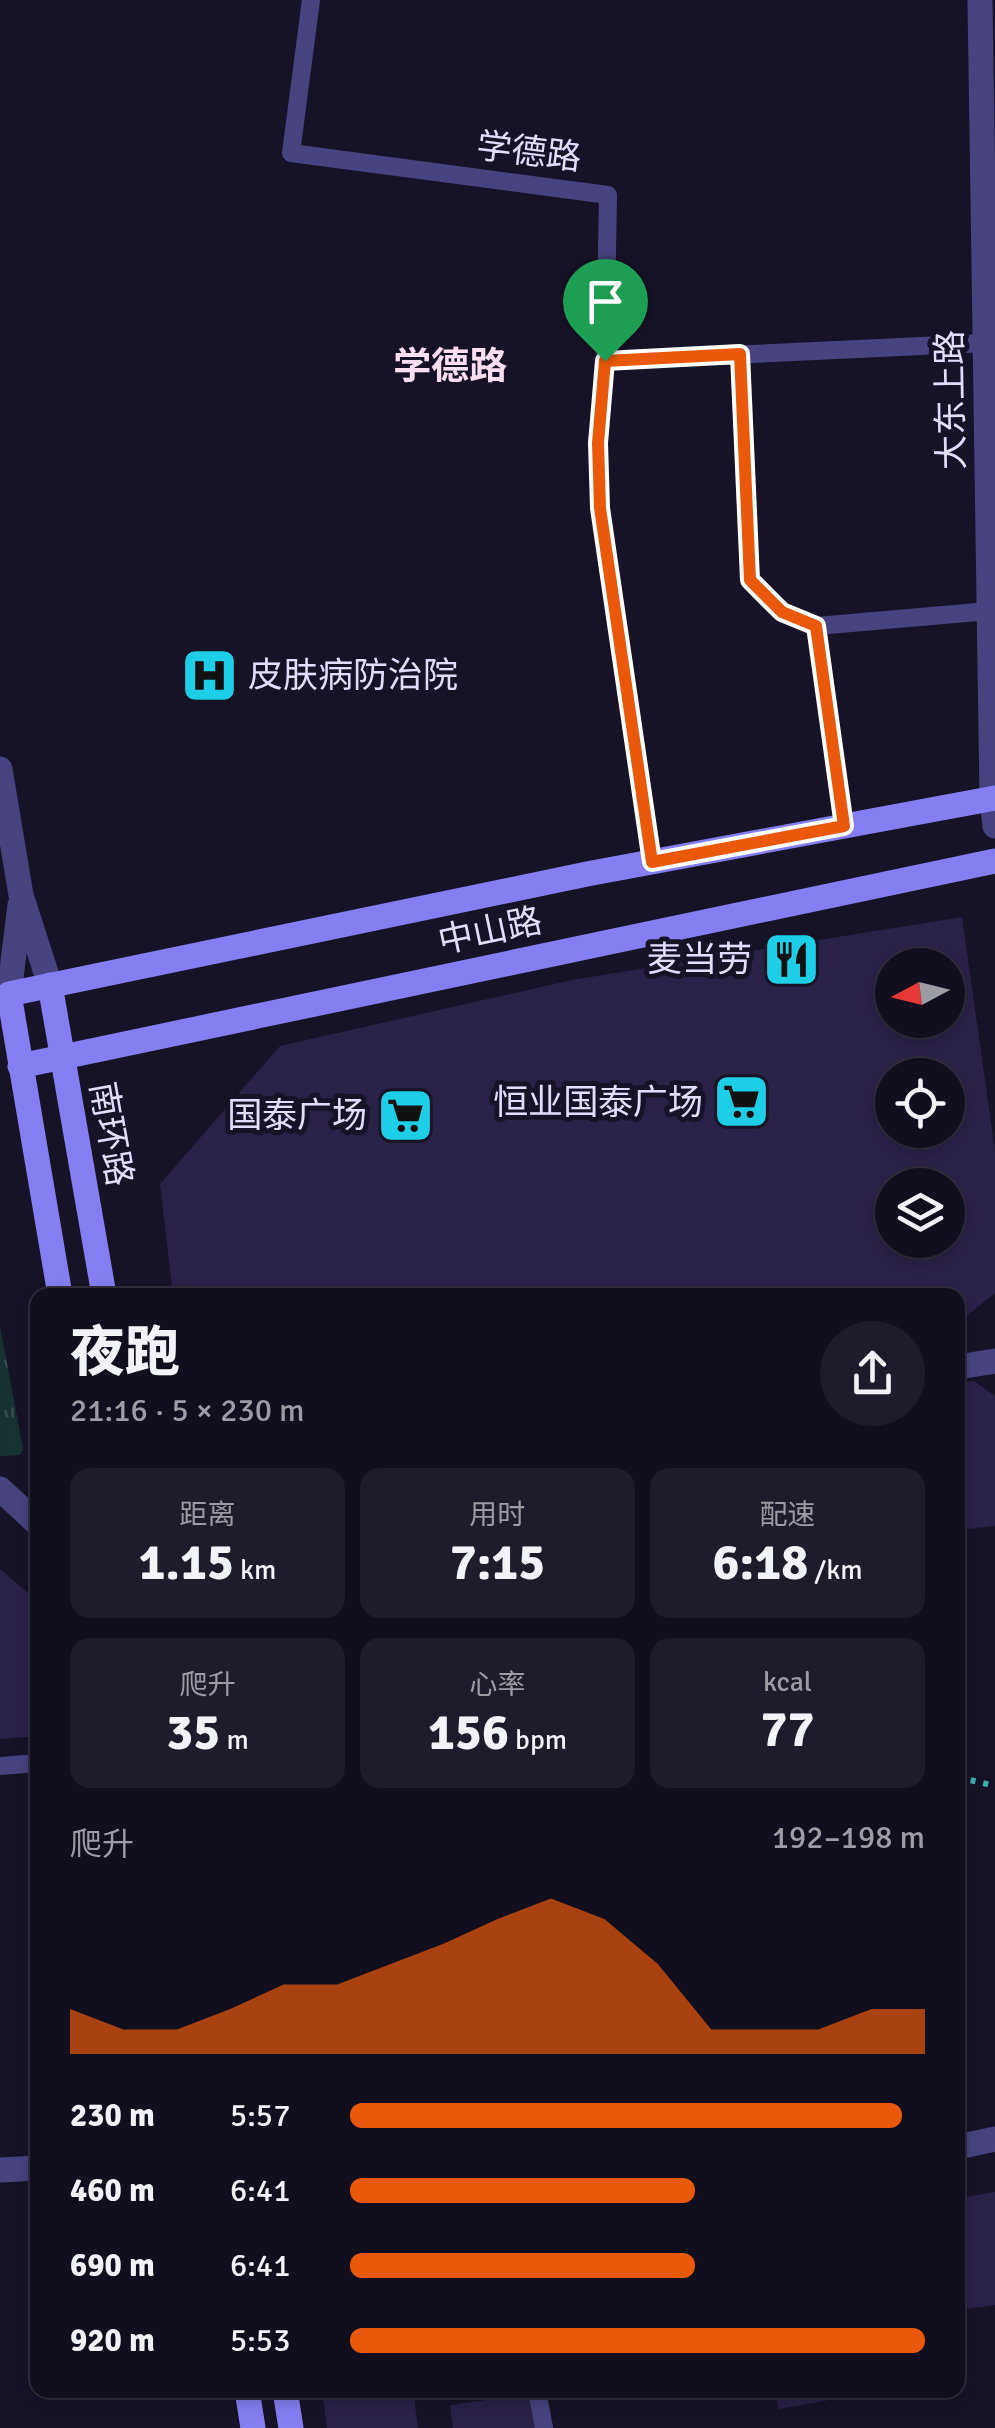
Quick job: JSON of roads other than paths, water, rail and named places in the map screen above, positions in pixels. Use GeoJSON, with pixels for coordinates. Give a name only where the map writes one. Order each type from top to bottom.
{"type":"FeatureCollection","features":[{"type":"Feature","properties":{"kind":"main road","name":"中山路"},"geometry":{"type":"LineString","coordinates":[[4,995],[652,862],[993,798]]}},
{"type":"Feature","properties":{"kind":"main road","name":"中山路"},"geometry":{"type":"LineString","coordinates":[[10,1068],[995,861]]}},
{"type":"Feature","properties":{"kind":"main road","name":"南环路"},"geometry":{"type":"LineString","coordinates":[[50,985],[103,1288]]}},
{"type":"Feature","properties":{"kind":"main road"},"geometry":{"type":"LineString","coordinates":[[4,995],[10,1068],[58,1288]]}},
{"type":"Feature","properties":{"kind":"main road"},"geometry":{"type":"LineString","coordinates":[[249,2398],[253,2428]]}},
{"type":"Feature","properties":{"kind":"main road"},"geometry":{"type":"LineString","coordinates":[[285,2398],[291,2428]]}},
{"type":"Feature","properties":{"kind":"street","name":"大东上路"},"geometry":{"type":"LineString","coordinates":[[980,0],[995,826]]}},
{"type":"Feature","properties":{"kind":"street"},"geometry":{"type":"LineString","coordinates":[[0,769],[21,896],[50,985]]}},
{"type":"Feature","properties":{"kind":"street"},"geometry":{"type":"LineString","coordinates":[[4,995],[21,896]]}},
{"type":"Feature","properties":{"kind":"street"},"geometry":{"type":"LineString","coordinates":[[965,1365],[995,1362]]}},
{"type":"Feature","properties":{"kind":"street"},"geometry":{"type":"LineString","coordinates":[[0,1490],[30,1517]]}},
{"type":"Feature","properties":{"kind":"street"},"geometry":{"type":"LineString","coordinates":[[965,2145],[995,2139]]}},
{"type":"Feature","properties":{"kind":"street"},"geometry":{"type":"LineString","coordinates":[[0,2170],[30,2168]]}},
{"type":"Feature","properties":{"kind":"lane","name":"学德路"},"geometry":{"type":"LineString","coordinates":[[312,0],[291,153],[608,194],[605,361]]}},
{"type":"Feature","properties":{"kind":"lane"},"geometry":{"type":"LineString","coordinates":[[652,862],[600,508],[598,443],[605,361],[986,343]]}},
{"type":"Feature","properties":{"kind":"lane"},"geometry":{"type":"LineString","coordinates":[[740,354],[750,580],[782,612],[816,626],[989,611]]}},
{"type":"Feature","properties":{"kind":"lane"},"geometry":{"type":"LineString","coordinates":[[816,626],[844,826]]}},
{"type":"Feature","properties":{"kind":"lane"},"geometry":{"type":"LineString","coordinates":[[0,1766],[30,1764]]}},
{"type":"Feature","properties":{"kind":"lane"},"geometry":{"type":"LineString","coordinates":[[538,2398],[544,2428]]}},
{"type":"Feature","properties":{"kind":"place","name":"皮肤病防治院"},"geometry":{"type":"Point","coordinates":[209,675]}},
{"type":"Feature","properties":{"kind":"place","name":"麦当劳"},"geometry":{"type":"Point","coordinates":[791,959]}},
{"type":"Feature","properties":{"kind":"place","name":"恒业国泰广场"},"geometry":{"type":"Point","coordinates":[742,1102]}},
{"type":"Feature","properties":{"kind":"place","name":"国泰广场"},"geometry":{"type":"Point","coordinates":[406,1115]}},
{"type":"Feature","properties":{"kind":"district","name":"学德路"},"geometry":{"type":"Point","coordinates":[450,366]}}]}
